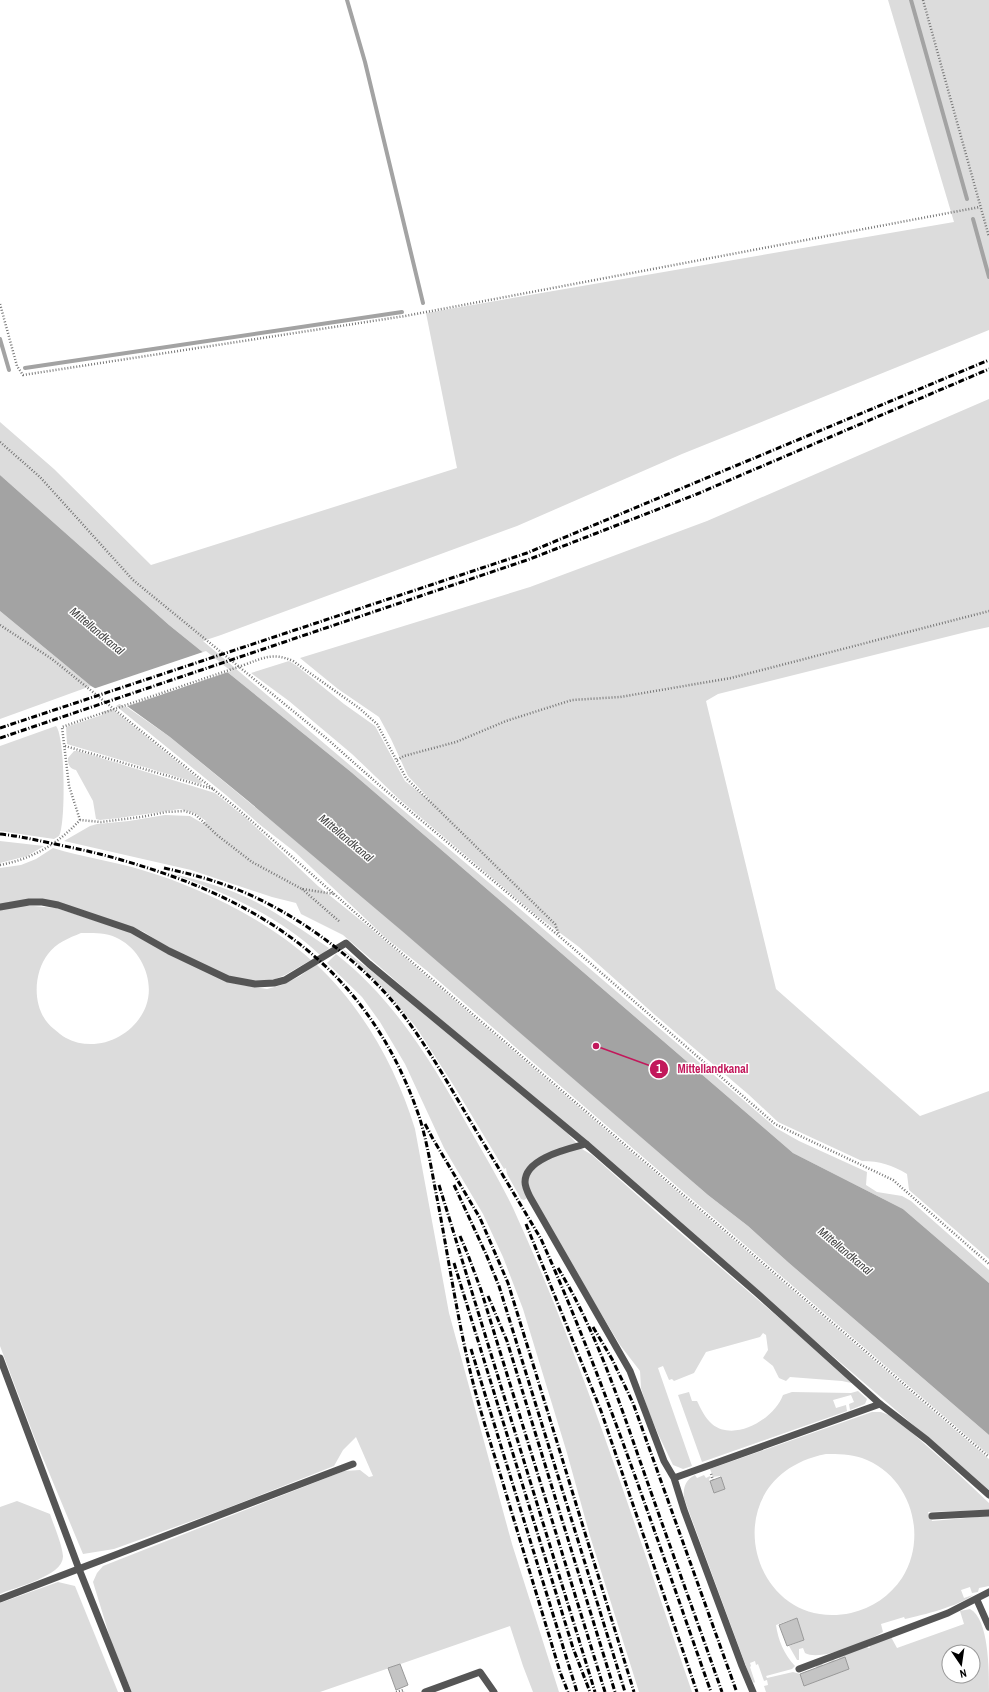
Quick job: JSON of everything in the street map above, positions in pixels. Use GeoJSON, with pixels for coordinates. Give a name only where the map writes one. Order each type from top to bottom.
{"type":"FeatureCollection","features":[{"type":"Feature","properties":{"kind":"lane"},"geometry":{"type":"LineString","coordinates":[[0,907],[29,902],[42,902],[68,907],[132,930],[169,951],[228,979],[255,984],[274,983],[285,980],[346,943],[369,964],[586,1144],[758,1294],[880,1404],[927,1440],[989,1495]]}},
{"type":"Feature","properties":{"kind":"lane"},"geometry":{"type":"LineString","coordinates":[[586,1144],[547,1156],[529,1170],[525,1182],[530,1197],[630,1371],[664,1461],[674,1478],[684,1510],[753,1692]]}},
{"type":"Feature","properties":{"kind":"lane"},"geometry":{"type":"LineString","coordinates":[[0,1358],[79,1569],[128,1692]]}},
{"type":"Feature","properties":{"kind":"lane"},"geometry":{"type":"LineString","coordinates":[[674,1478],[880,1404]]}},
{"type":"Feature","properties":{"kind":"lane"},"geometry":{"type":"LineString","coordinates":[[0,1599],[353,1464]]}},
{"type":"Feature","properties":{"kind":"lane"},"geometry":{"type":"LineString","coordinates":[[932,1516],[989,1513]]}},
{"type":"Feature","properties":{"kind":"lane"},"geometry":{"type":"LineString","coordinates":[[799,1668],[916,1625],[977,1600],[989,1592]]}},
{"type":"Feature","properties":{"kind":"lane"},"geometry":{"type":"LineString","coordinates":[[977,1600],[989,1627]]}},
{"type":"Feature","properties":{"kind":"lane"},"geometry":{"type":"LineString","coordinates":[[425,1692],[480,1672],[494,1692]]}},
{"type":"Feature","properties":{"kind":"path"},"geometry":{"type":"LineString","coordinates":[[923,0],[989,237]]}},
{"type":"Feature","properties":{"kind":"path"},"geometry":{"type":"LineString","coordinates":[[0,304],[17,366],[23,375],[405,316],[980,207]]}},
{"type":"Feature","properties":{"kind":"path"},"geometry":{"type":"LineString","coordinates":[[0,442],[40,477],[133,580],[326,738],[378,784],[560,936],[775,1124],[893,1180],[989,1264]]}},
{"type":"Feature","properties":{"kind":"path"},"geometry":{"type":"LineString","coordinates":[[397,760],[409,755],[456,742],[506,721],[572,700],[620,697],[730,678],[989,611]]}},
{"type":"Feature","properties":{"kind":"path"},"geometry":{"type":"LineString","coordinates":[[0,626],[52,659],[214,789],[336,894],[385,939],[989,1457]]}},
{"type":"Feature","properties":{"kind":"path"},"geometry":{"type":"LineString","coordinates":[[80,820],[69,786],[62,727],[244,665],[272,656],[280,656],[293,661],[359,708],[377,724],[406,778],[555,924],[560,936]]}},
{"type":"Feature","properties":{"kind":"path"},"geometry":{"type":"LineString","coordinates":[[65,746],[214,789]]}},
{"type":"Feature","properties":{"kind":"path"},"geometry":{"type":"LineString","coordinates":[[80,820],[101,822],[166,812],[184,811],[191,813],[196,815],[217,835],[252,862],[302,889],[340,922]]}},
{"type":"Feature","properties":{"kind":"path"},"geometry":{"type":"LineString","coordinates":[[0,865],[33,856],[67,835],[80,820]]}},
{"type":"Feature","properties":{"kind":"path"},"geometry":{"type":"LineString","coordinates":[[302,889],[336,894]]}},
{"type":"Feature","properties":{"kind":"path"},"geometry":{"type":"LineString","coordinates":[[396,1692],[403,1690],[403,1692]]}},
{"type":"Feature","properties":{"kind":"shaded area"},"geometry":{"type":"Polygon","coordinates":[[[888,0],[989,0],[989,330],[682,454],[517,526],[203,641],[776,1128],[799,1141],[867,1172],[866,1185],[877,1192],[902,1196],[911,1201],[989,1270],[989,1283],[903,1209],[793,1153],[351,772],[169,625],[0,475],[0,422],[54,469],[151,565],[457,468],[426,313],[954,222],[888,0]]]}},
{"type":"Feature","properties":{"kind":"shaded area"},"geometry":{"type":"Polygon","coordinates":[[[989,399],[989,627],[718,694],[706,701],[776,989],[920,1116],[989,1091],[989,1259],[909,1190],[907,1174],[886,1164],[862,1161],[778,1122],[748,1094],[655,1015],[579,947],[536,915],[399,799],[352,754],[289,701],[251,673],[289,661],[297,666],[344,704],[375,726],[405,781],[433,803],[408,776],[379,717],[338,689],[300,658],[530,587],[707,521],[989,399]]]}},
{"type":"Feature","properties":{"kind":"shaded area"},"geometry":{"type":"Polygon","coordinates":[[[0,611],[91,686],[0,719],[0,611]]]}},
{"type":"Feature","properties":{"kind":"shaded area"},"geometry":{"type":"Polygon","coordinates":[[[121,703],[170,737],[353,888],[708,1195],[748,1226],[989,1435],[989,1455],[426,970],[386,938],[295,852],[116,706],[121,703]]]}},
{"type":"Feature","properties":{"kind":"shaded area"},"geometry":{"type":"Polygon","coordinates":[[[112,709],[202,782],[201,784],[67,744],[66,727],[102,715],[102,712],[112,709]]]}},
{"type":"Feature","properties":{"kind":"shaded area"},"geometry":{"type":"Polygon","coordinates":[[[56,726],[59,733],[61,746],[64,780],[63,815],[59,836],[54,839],[0,831],[0,746],[56,726]]]}},
{"type":"Feature","properties":{"kind":"shaded area"},"geometry":{"type":"Polygon","coordinates":[[[74,751],[215,793],[246,818],[318,886],[369,927],[989,1459],[989,1490],[638,1189],[568,1134],[582,1149],[592,1155],[856,1384],[842,1381],[790,1377],[786,1381],[779,1378],[773,1366],[763,1358],[768,1350],[766,1335],[763,1333],[760,1337],[706,1352],[694,1373],[674,1381],[672,1379],[669,1380],[663,1366],[658,1368],[692,1466],[683,1469],[673,1465],[648,1410],[641,1388],[640,1371],[620,1345],[530,1196],[524,1200],[521,1199],[507,1174],[506,1168],[504,1169],[454,1086],[416,1027],[386,991],[343,949],[418,1007],[427,1008],[343,935],[301,914],[296,903],[272,897],[191,870],[64,841],[90,826],[97,824],[129,821],[165,815],[190,816],[202,823],[206,821],[195,813],[180,809],[119,818],[96,819],[93,801],[76,770],[70,767],[69,764],[68,758],[74,751]]]}},
{"type":"Feature","properties":{"kind":"shaded area"},"geometry":{"type":"Polygon","coordinates":[[[0,841],[44,846],[27,856],[0,863],[0,841]]]}},
{"type":"Feature","properties":{"kind":"shaded area"},"geometry":{"type":"Polygon","coordinates":[[[53,848],[142,870],[186,885],[253,918],[293,945],[311,960],[273,980],[249,981],[224,975],[130,926],[32,899],[0,904],[0,868],[21,865],[36,859],[53,848]]]}},
{"type":"Feature","properties":{"kind":"shaded area"},"geometry":{"type":"Polygon","coordinates":[[[169,873],[214,885],[246,897],[293,924],[329,948],[321,956],[287,929],[250,906],[210,888],[169,873]]]}},
{"type":"Feature","properties":{"kind":"shaded area"},"geometry":{"type":"Polygon","coordinates":[[[22,905],[56,908],[127,931],[176,958],[228,981],[242,985],[267,989],[282,985],[300,976],[316,964],[333,981],[363,1019],[388,1061],[415,1129],[449,1313],[512,1544],[559,1692],[533,1692],[510,1626],[320,1692],[132,1692],[112,1644],[93,1582],[97,1573],[103,1566],[344,1471],[360,1470],[369,1477],[373,1476],[356,1437],[343,1450],[334,1466],[222,1510],[114,1549],[83,1554],[35,1439],[0,1346],[0,910],[22,905]],[[81,933],[63,941],[48,954],[39,972],[37,982],[38,1003],[47,1022],[66,1038],[89,1044],[101,1043],[113,1040],[133,1026],[146,1006],[149,987],[140,959],[127,944],[110,935],[100,933],[81,933]]]}},
{"type":"Feature","properties":{"kind":"shaded area"},"geometry":{"type":"Polygon","coordinates":[[[336,954],[377,992],[395,1012],[411,1034],[441,1080],[492,1168],[513,1208],[539,1267],[587,1387],[692,1692],[639,1692],[590,1536],[567,1453],[523,1309],[503,1257],[483,1214],[444,1148],[405,1064],[380,1022],[362,997],[327,963],[336,954]]]}},
{"type":"Feature","properties":{"kind":"shaded area"},"geometry":{"type":"Polygon","coordinates":[[[858,1391],[867,1399],[865,1404],[850,1410],[849,1404],[854,1402],[851,1395],[833,1400],[836,1408],[846,1405],[847,1411],[702,1462],[678,1395],[689,1392],[692,1401],[697,1401],[705,1416],[712,1424],[721,1429],[732,1431],[753,1425],[763,1419],[779,1404],[783,1395],[792,1392],[851,1393],[858,1391]]]}},
{"type":"Feature","properties":{"kind":"shaded area"},"geometry":{"type":"Polygon","coordinates":[[[872,1412],[881,1412],[894,1417],[989,1503],[989,1510],[928,1512],[932,1521],[989,1516],[989,1586],[979,1588],[978,1592],[972,1593],[970,1587],[961,1590],[964,1598],[973,1595],[959,1603],[940,1610],[905,1619],[904,1617],[881,1624],[883,1632],[832,1653],[812,1655],[805,1653],[803,1648],[799,1649],[799,1660],[797,1660],[789,1646],[804,1640],[797,1618],[776,1625],[782,1647],[795,1666],[792,1669],[766,1676],[767,1678],[793,1672],[800,1674],[804,1686],[820,1680],[816,1666],[822,1663],[827,1676],[829,1668],[828,1663],[834,1659],[839,1673],[849,1669],[845,1658],[839,1659],[838,1657],[867,1646],[870,1648],[869,1645],[891,1637],[897,1648],[964,1624],[960,1611],[970,1609],[981,1623],[987,1646],[989,1692],[766,1692],[764,1686],[768,1685],[767,1680],[764,1681],[758,1664],[756,1665],[755,1661],[750,1663],[754,1683],[750,1677],[684,1498],[685,1485],[689,1479],[695,1475],[697,1478],[704,1475],[706,1478],[710,1476],[711,1478],[709,1479],[714,1493],[725,1489],[720,1476],[713,1477],[710,1469],[872,1412]],[[826,1454],[789,1468],[766,1492],[756,1520],[756,1550],[767,1578],[788,1601],[816,1613],[851,1613],[866,1608],[886,1596],[902,1578],[910,1561],[914,1544],[914,1526],[910,1508],[903,1492],[892,1478],[879,1466],[862,1458],[844,1454],[826,1454]]]}},
{"type":"Feature","properties":{"kind":"shaded area"},"geometry":{"type":"Polygon","coordinates":[[[17,1501],[50,1514],[60,1541],[63,1556],[61,1563],[48,1575],[0,1594],[0,1507],[17,1501]]]}},
{"type":"Feature","properties":{"kind":"shaded area"},"geometry":{"type":"Polygon","coordinates":[[[58,1582],[75,1586],[118,1692],[0,1692],[0,1603],[58,1582]]]}},
{"type":"Feature","properties":{"kind":"water"},"geometry":{"type":"Polygon","coordinates":[[[0,475],[169,625],[351,772],[793,1153],[903,1209],[989,1283],[989,1435],[748,1226],[708,1195],[402,931],[247,800],[170,737],[127,706],[91,686],[0,611],[0,475]]]}},
{"type":"Feature","properties":{"kind":"pier"},"geometry":{"type":"Polygon","coordinates":[[[206,651],[231,671],[125,707],[93,689],[206,651]]]}},
{"type":"Feature","properties":{"kind":"building"},"geometry":{"type":"Polygon","coordinates":[[[721,1477],[725,1489],[714,1493],[710,1481],[721,1477]]]}},
{"type":"Feature","properties":{"kind":"building"},"geometry":{"type":"Polygon","coordinates":[[[797,1618],[804,1640],[787,1646],[779,1625],[797,1618]]]}},
{"type":"Feature","properties":{"kind":"building"},"geometry":{"type":"Polygon","coordinates":[[[845,1657],[849,1669],[804,1686],[800,1674],[845,1657]]]}},
{"type":"Feature","properties":{"kind":"building"},"geometry":{"type":"Polygon","coordinates":[[[400,1664],[408,1685],[396,1690],[388,1668],[400,1664]]]}},
{"type":"Feature","properties":{"kind":"waterway"},"geometry":{"type":"LineString","coordinates":[[347,0],[365,62],[423,303]]}},
{"type":"Feature","properties":{"kind":"waterway"},"geometry":{"type":"LineString","coordinates":[[911,0],[967,199]]}},
{"type":"Feature","properties":{"kind":"waterway"},"geometry":{"type":"LineString","coordinates":[[973,219],[989,277]]}},
{"type":"Feature","properties":{"kind":"waterway"},"geometry":{"type":"LineString","coordinates":[[25,368],[402,312]]}},
{"type":"Feature","properties":{"kind":"waterway"},"geometry":{"type":"LineString","coordinates":[[0,339],[9,370]]}},
{"type":"Feature","properties":{"kind":"railway"},"geometry":{"type":"LineString","coordinates":[[0,728],[527,553],[989,360]]}},
{"type":"Feature","properties":{"kind":"railway"},"geometry":{"type":"LineString","coordinates":[[0,738],[530,559],[697,494],[989,369]]}},
{"type":"Feature","properties":{"kind":"railway"},"geometry":{"type":"LineString","coordinates":[[0,834],[41,841],[116,858],[176,878],[224,898],[267,921],[306,950],[341,982],[372,1021],[398,1065],[419,1116],[430,1159],[460,1322],[472,1377],[560,1672],[568,1692]]}},
{"type":"Feature","properties":{"kind":"railway"},"geometry":{"type":"LineString","coordinates":[[164,868],[228,886],[250,895],[273,906],[318,934],[339,950],[378,985],[404,1015],[421,1040],[541,1239],[565,1294],[610,1407],[711,1692]]}},
{"type":"Feature","properties":{"kind":"railway"},"geometry":{"type":"LineString","coordinates":[[425,1124],[480,1218],[508,1283],[634,1692]]}},
{"type":"Feature","properties":{"kind":"railway"},"geometry":{"type":"LineString","coordinates":[[439,1185],[595,1692]]}},
{"type":"Feature","properties":{"kind":"railway"},"geometry":{"type":"LineString","coordinates":[[454,1185],[499,1286],[625,1692]]}},
{"type":"Feature","properties":{"kind":"railway"},"geometry":{"type":"LineString","coordinates":[[526,1224],[601,1411],[697,1692]]}},
{"type":"Feature","properties":{"kind":"railway"},"geometry":{"type":"LineString","coordinates":[[460,1236],[481,1290],[605,1692]]}},
{"type":"Feature","properties":{"kind":"railway"},"geometry":{"type":"LineString","coordinates":[[454,1263],[573,1648],[590,1692]]}},
{"type":"Feature","properties":{"kind":"railway"},"geometry":{"type":"LineString","coordinates":[[558,1268],[583,1314],[604,1362],[722,1692]]}},
{"type":"Feature","properties":{"kind":"railway"},"geometry":{"type":"LineString","coordinates":[[488,1296],[507,1341],[615,1692]]}},
{"type":"Feature","properties":{"kind":"railway"},"geometry":{"type":"LineString","coordinates":[[593,1327],[612,1359],[633,1403],[736,1690]]}},
{"type":"Feature","properties":{"kind":"railway"},"geometry":{"type":"LineString","coordinates":[[471,1349],[577,1692]]}},
{"type":"Feature","properties":{"kind":"place","name":"Mittellandkanal"},"geometry":{"type":"Point","coordinates":[596,1046]}}]}
